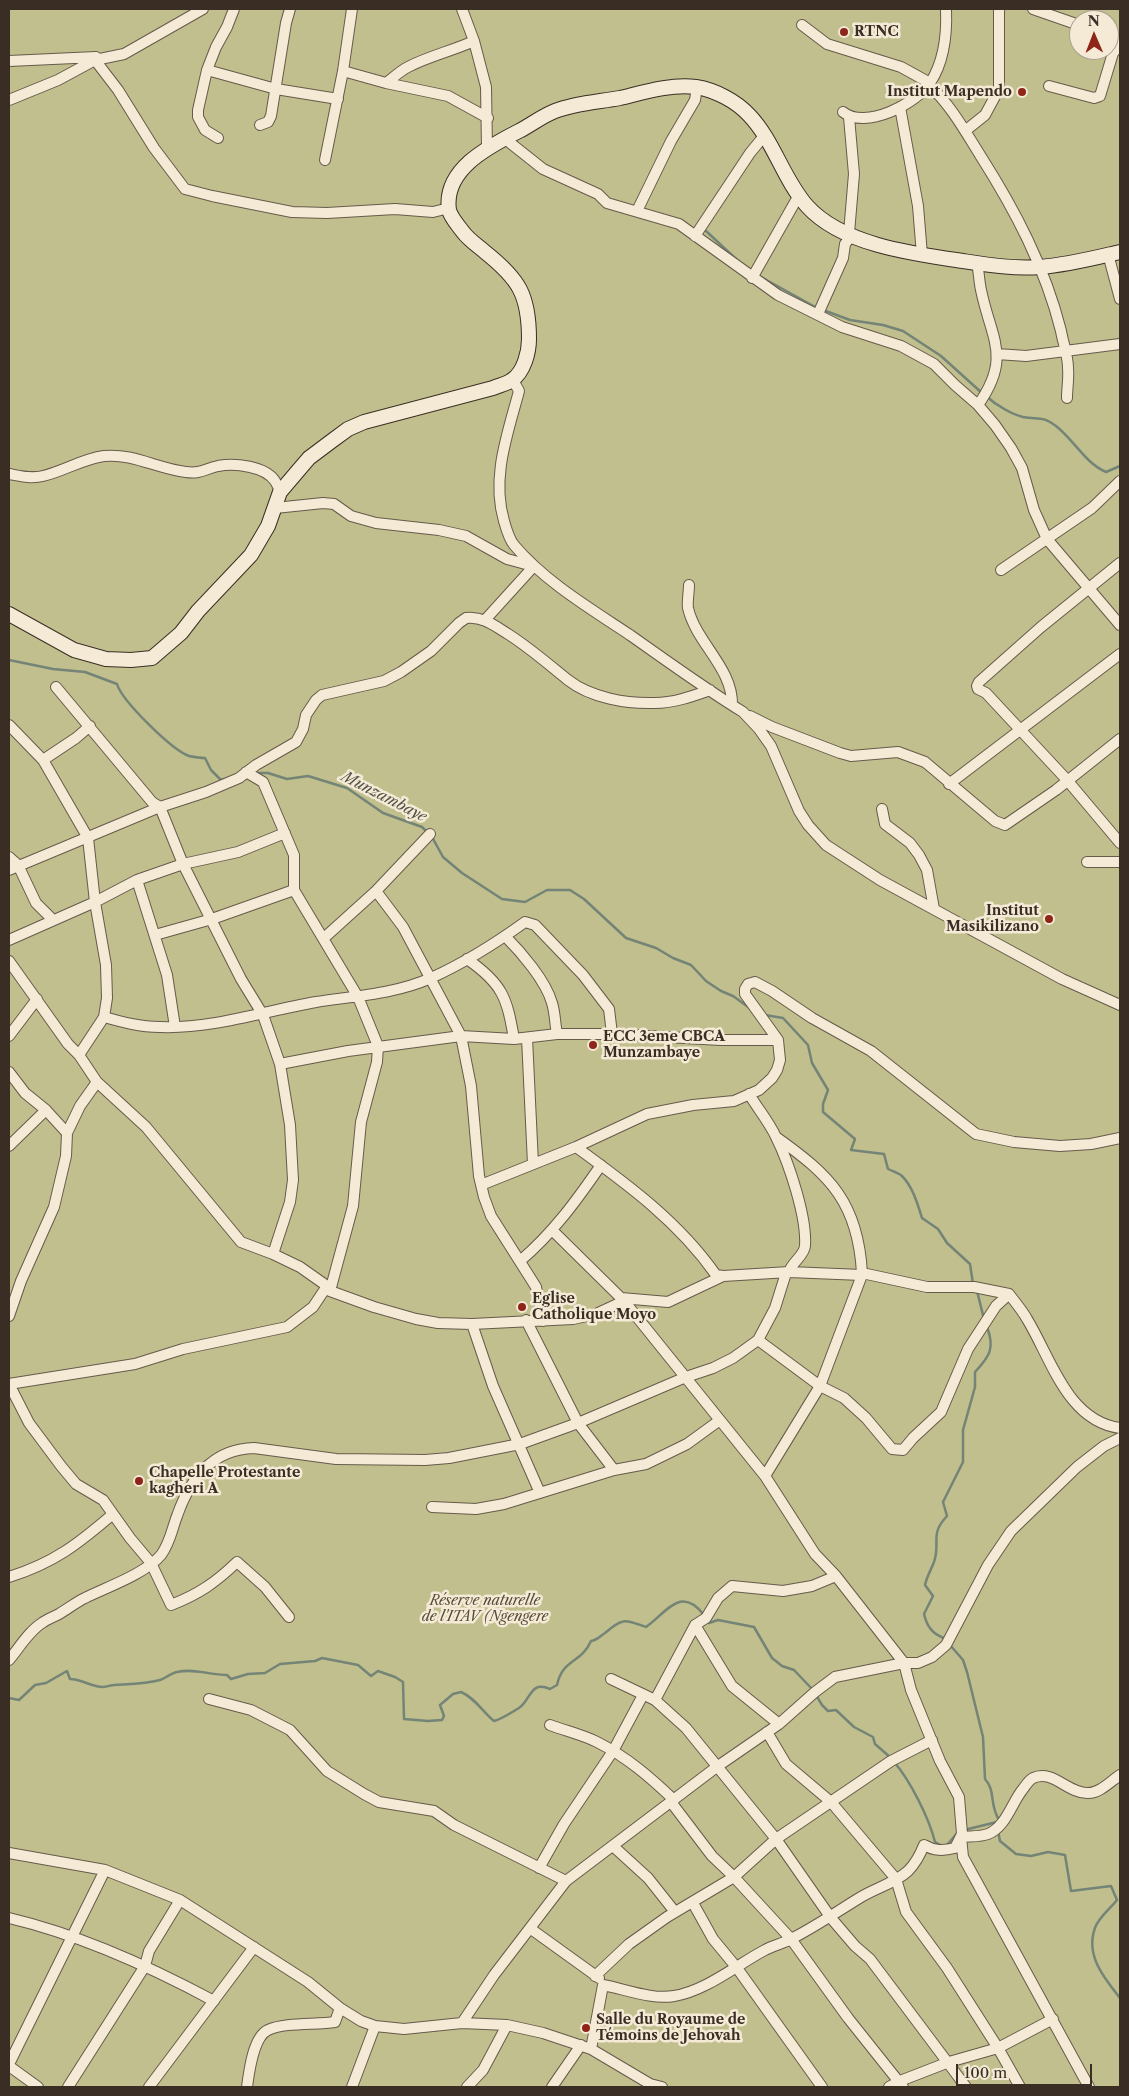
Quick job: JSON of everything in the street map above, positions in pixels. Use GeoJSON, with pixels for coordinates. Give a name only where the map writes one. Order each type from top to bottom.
{"type":"FeatureCollection","features":[{"type":"Feature","properties":{"kind":"street"},"geometry":{"type":"LineString","coordinates":[[9,100],[58,80],[95,60],[124,54],[203,9]]}},
{"type":"Feature","properties":{"kind":"street"},"geometry":{"type":"LineString","coordinates":[[218,138],[205,130],[198,117],[198,110],[216,47],[228,27],[234,9]]}},
{"type":"Feature","properties":{"kind":"street"},"geometry":{"type":"LineString","coordinates":[[260,125],[268,122],[271,116],[290,9]]}},
{"type":"Feature","properties":{"kind":"street"},"geometry":{"type":"LineString","coordinates":[[325,160],[338,99],[352,9]]}},
{"type":"Feature","properties":{"kind":"street"},"geometry":{"type":"LineString","coordinates":[[462,9],[474,41],[486,87],[488,149]]}},
{"type":"Feature","properties":{"kind":"street"},"geometry":{"type":"LineString","coordinates":[[818,314],[843,258],[845,244],[850,234],[854,174],[846,115],[855,119],[883,115],[900,107],[929,84],[944,48],[946,9]]}},
{"type":"Feature","properties":{"kind":"street"},"geometry":{"type":"LineString","coordinates":[[965,131],[985,115],[998,89],[999,9]]}},
{"type":"Feature","properties":{"kind":"street"},"geometry":{"type":"LineString","coordinates":[[1033,9],[1069,22]]}},
{"type":"Feature","properties":{"kind":"street"},"geometry":{"type":"LineString","coordinates":[[802,25],[827,44],[901,67],[929,84],[951,110],[1021,225],[1053,298],[1066,352],[1068,368],[1067,398]]}},
{"type":"Feature","properties":{"kind":"street"},"geometry":{"type":"LineString","coordinates":[[386,83],[406,68],[436,55],[454,51],[474,41]]}},
{"type":"Feature","properties":{"kind":"street"},"geometry":{"type":"LineString","coordinates":[[1049,86],[1094,98],[1100,96],[1113,52],[1120,44]]}},
{"type":"Feature","properties":{"kind":"street"},"geometry":{"type":"LineString","coordinates":[[9,61],[88,59],[124,54]]}},
{"type":"Feature","properties":{"kind":"street"},"geometry":{"type":"LineString","coordinates":[[95,60],[118,90],[154,148],[185,188],[212,196],[292,212],[327,213],[395,209],[433,212],[449,208]]}},
{"type":"Feature","properties":{"kind":"street"},"geometry":{"type":"LineString","coordinates":[[208,70],[276,89],[338,99]]}},
{"type":"Feature","properties":{"kind":"street"},"geometry":{"type":"LineString","coordinates":[[343,71],[386,83],[448,96],[488,118]]}},
{"type":"Feature","properties":{"kind":"street"},"geometry":{"type":"LineString","coordinates":[[9,614],[74,650],[106,659],[131,660],[152,658],[181,632],[198,611],[251,555],[268,526],[280,492],[309,458],[348,429],[388,415],[494,388],[513,380],[524,365],[529,343],[527,305],[521,289],[510,274],[469,240],[457,224],[449,208],[450,194],[461,171],[472,159],[504,138],[553,112],[569,107],[670,87],[712,90],[749,115],[764,136],[799,195],[816,215],[850,234],[876,245],[922,255],[1003,267],[1040,267],[1096,258],[1114,253],[1120,299]]}},
{"type":"Feature","properties":{"kind":"street"},"geometry":{"type":"LineString","coordinates":[[638,212],[671,140],[695,100],[697,88]]}},
{"type":"Feature","properties":{"kind":"street"},"geometry":{"type":"LineString","coordinates":[[900,107],[918,206],[922,255]]}},
{"type":"Feature","properties":{"kind":"street"},"geometry":{"type":"LineString","coordinates":[[695,236],[750,153],[764,136]]}},
{"type":"Feature","properties":{"kind":"street"},"geometry":{"type":"LineString","coordinates":[[504,138],[544,169],[598,194],[607,203],[679,224],[778,295],[842,327],[901,346],[934,364],[978,404],[1011,448],[1022,468],[1034,510],[1047,539],[1120,625]]}},
{"type":"Feature","properties":{"kind":"street"},"geometry":{"type":"LineString","coordinates":[[752,278],[799,195]]}},
{"type":"Feature","properties":{"kind":"street"},"geometry":{"type":"LineString","coordinates":[[977,263],[981,290],[997,354],[996,371],[990,388],[978,404]]}},
{"type":"Feature","properties":{"kind":"street"},"geometry":{"type":"LineString","coordinates":[[997,354],[1026,356],[1120,344]]}},
{"type":"Feature","properties":{"kind":"street"},"geometry":{"type":"LineString","coordinates":[[513,380],[519,391],[504,440],[500,468],[500,498],[503,520],[512,543],[534,566],[588,607],[743,712],[772,727],[840,754],[851,756],[898,752],[915,757],[925,762],[995,821],[1005,825],[1120,739]]}},
{"type":"Feature","properties":{"kind":"street"},"geometry":{"type":"LineString","coordinates":[[9,474],[23,477],[42,476],[80,461],[104,456],[124,456],[184,472],[200,473],[217,466],[240,465],[268,475],[274,480],[280,492]]}},
{"type":"Feature","properties":{"kind":"street"},"geometry":{"type":"LineString","coordinates":[[1001,570],[1092,508],[1120,481]]}},
{"type":"Feature","properties":{"kind":"street"},"geometry":{"type":"LineString","coordinates":[[275,508],[323,503],[334,504],[351,516],[376,522],[439,530],[466,536],[507,559],[534,566]]}},
{"type":"Feature","properties":{"kind":"street"},"geometry":{"type":"LineString","coordinates":[[1120,563],[1041,627],[979,682],[977,686],[978,689],[986,693],[1067,780],[1116,829],[1120,843]]}},
{"type":"Feature","properties":{"kind":"street"},"geometry":{"type":"LineString","coordinates":[[485,620],[534,566]]}},
{"type":"Feature","properties":{"kind":"street"},"geometry":{"type":"LineString","coordinates":[[689,585],[689,610],[700,636],[728,682],[732,695],[732,705]]}},
{"type":"Feature","properties":{"kind":"street"},"geometry":{"type":"LineString","coordinates":[[14,867],[160,807],[206,792],[243,775],[296,742],[303,729],[306,715],[316,700],[322,695],[384,681],[401,672],[431,651],[466,618],[485,620],[531,648],[569,681],[596,694],[622,701],[656,704],[679,700],[710,690]]}},
{"type":"Feature","properties":{"kind":"street"},"geometry":{"type":"LineString","coordinates":[[949,784],[1120,654]]}},
{"type":"Feature","properties":{"kind":"street"},"geometry":{"type":"LineString","coordinates":[[56,686],[152,802],[160,807],[183,864],[241,978],[263,1014],[280,1064],[290,1125],[293,1162],[290,1202],[273,1254]]}},
{"type":"Feature","properties":{"kind":"street"},"geometry":{"type":"LineString","coordinates":[[743,712],[759,729],[771,746],[799,810],[817,837],[837,854],[880,880],[1062,979],[1120,1005]]}},
{"type":"Feature","properties":{"kind":"street"},"geometry":{"type":"LineString","coordinates":[[43,760],[76,738],[90,726]]}},
{"type":"Feature","properties":{"kind":"street"},"geometry":{"type":"LineString","coordinates":[[11,731],[43,760],[88,838],[95,902],[106,965],[107,998],[104,1017],[79,1055]]}},
{"type":"Feature","properties":{"kind":"street"},"geometry":{"type":"LineString","coordinates":[[243,775],[263,782],[294,855],[294,890],[358,997],[378,1046],[377,1062],[361,1122],[353,1206],[328,1288],[313,1307],[287,1327],[183,1349],[135,1364],[9,1384],[29,1423],[61,1466],[76,1484],[103,1500],[130,1538],[151,1563],[171,1605],[198,1594],[220,1579],[237,1562],[265,1587],[289,1617]]}},
{"type":"Feature","properties":{"kind":"street"},"geometry":{"type":"LineString","coordinates":[[882,809],[884,824],[910,843],[927,870],[934,909]]}},
{"type":"Feature","properties":{"kind":"street"},"geometry":{"type":"LineString","coordinates":[[9,940],[95,902],[137,880],[183,864],[238,852],[285,833]]}},
{"type":"Feature","properties":{"kind":"street"},"geometry":{"type":"LineString","coordinates":[[324,938],[376,891],[430,834]]}},
{"type":"Feature","properties":{"kind":"street"},"geometry":{"type":"LineString","coordinates":[[9,857],[36,903],[53,920]]}},
{"type":"Feature","properties":{"kind":"street"},"geometry":{"type":"LineString","coordinates":[[1087,862],[1120,862]]}},
{"type":"Feature","properties":{"kind":"street"},"geometry":{"type":"LineString","coordinates":[[137,880],[167,975],[175,1027]]}},
{"type":"Feature","properties":{"kind":"street"},"geometry":{"type":"LineString","coordinates":[[155,934],[212,919],[294,890]]}},
{"type":"Feature","properties":{"kind":"street"},"geometry":{"type":"LineString","coordinates":[[376,891],[403,927],[462,1036],[471,1086],[481,1184],[491,1216],[536,1287],[543,1321]]}},
{"type":"Feature","properties":{"kind":"street"},"geometry":{"type":"LineString","coordinates":[[104,1017],[138,1025],[175,1027],[263,1014],[412,985],[431,978],[467,959],[525,922],[535,925],[583,975],[609,1009],[612,1034]]}},
{"type":"Feature","properties":{"kind":"street"},"geometry":{"type":"LineString","coordinates":[[505,936],[536,973],[552,1002],[557,1034]]}},
{"type":"Feature","properties":{"kind":"street"},"geometry":{"type":"LineString","coordinates":[[467,959],[492,978],[501,993],[509,1008],[514,1039]]}},
{"type":"Feature","properties":{"kind":"street"},"geometry":{"type":"LineString","coordinates":[[9,961],[97,1082],[146,1127],[241,1242],[300,1267],[328,1288],[374,1307],[416,1319],[438,1323],[472,1324],[573,1318],[596,1314],[623,1299],[668,1302],[723,1276]]}},
{"type":"Feature","properties":{"kind":"street"},"geometry":{"type":"LineString","coordinates":[[481,1184],[576,1147],[647,1114],[693,1105],[734,1101],[759,1090],[772,1078],[780,1060],[778,1040],[745,994],[748,984],[755,982],[812,1018],[871,1051],[976,1134],[1014,1142],[1060,1146],[1091,1144],[1120,1138]]}},
{"type":"Feature","properties":{"kind":"street"},"geometry":{"type":"LineString","coordinates":[[9,1036],[37,999]]}},
{"type":"Feature","properties":{"kind":"street"},"geometry":{"type":"LineString","coordinates":[[280,1064],[378,1046],[462,1036],[514,1039],[557,1034],[612,1034],[721,1040],[778,1040]]}},
{"type":"Feature","properties":{"kind":"street"},"geometry":{"type":"LineString","coordinates":[[527,1038],[533,1164]]}},
{"type":"Feature","properties":{"kind":"street"},"geometry":{"type":"LineString","coordinates":[[9,1072],[25,1092],[46,1110],[67,1133]]}},
{"type":"Feature","properties":{"kind":"street"},"geometry":{"type":"LineString","coordinates":[[9,1316],[21,1281],[54,1208],[66,1156],[67,1133],[80,1106],[97,1082]]}},
{"type":"Feature","properties":{"kind":"street"},"geometry":{"type":"LineString","coordinates":[[9,1660],[41,1623],[84,1598],[117,1584],[160,1556],[167,1545],[180,1506],[191,1484],[203,1468],[226,1453],[243,1448],[254,1448],[336,1460],[425,1460],[449,1458],[520,1444],[578,1423],[686,1377],[713,1368],[758,1340],[775,1308],[790,1268],[804,1249],[805,1232],[802,1212],[776,1137],[749,1094]]}},
{"type":"Feature","properties":{"kind":"street"},"geometry":{"type":"LineString","coordinates":[[9,1146],[46,1110]]}},
{"type":"Feature","properties":{"kind":"street"},"geometry":{"type":"LineString","coordinates":[[765,1476],[820,1386],[862,1274],[861,1254],[852,1216],[840,1194],[829,1180],[804,1157],[776,1137]]}},
{"type":"Feature","properties":{"kind":"street"},"geometry":{"type":"LineString","coordinates":[[576,1147],[663,1214],[716,1275],[788,1273],[862,1274],[926,1287],[974,1287],[1009,1294],[1026,1318],[1067,1393],[1094,1420],[1120,1428]]}},
{"type":"Feature","properties":{"kind":"street"},"geometry":{"type":"LineString","coordinates":[[520,1261],[540,1244],[568,1212],[601,1165]]}},
{"type":"Feature","properties":{"kind":"street"},"geometry":{"type":"LineString","coordinates":[[552,1230],[623,1299],[765,1476],[815,1554],[836,1576],[904,1663],[911,1690],[959,1797],[963,1857],[1089,2087]]}},
{"type":"Feature","properties":{"kind":"street"},"geometry":{"type":"LineString","coordinates":[[758,1340],[820,1386],[844,1398],[866,1418],[892,1449],[903,1450],[941,1412],[968,1349],[996,1306],[1009,1294]]}},
{"type":"Feature","properties":{"kind":"street"},"geometry":{"type":"LineString","coordinates":[[526,1320],[578,1423],[614,1470]]}},
{"type":"Feature","properties":{"kind":"street"},"geometry":{"type":"LineString","coordinates":[[472,1324],[493,1386],[540,1493]]}},
{"type":"Feature","properties":{"kind":"street"},"geometry":{"type":"LineString","coordinates":[[432,1507],[476,1509],[504,1504],[614,1470],[646,1464],[687,1444],[720,1420]]}},
{"type":"Feature","properties":{"kind":"street"},"geometry":{"type":"LineString","coordinates":[[462,2023],[494,1975],[566,1881],[614,1847],[718,1766],[779,1724],[834,1677],[904,1663],[918,1663],[932,1657],[948,1641],[988,1565],[1011,1531],[1077,1467],[1104,1446],[1120,1438]]}},
{"type":"Feature","properties":{"kind":"street"},"geometry":{"type":"LineString","coordinates":[[9,1577],[30,1570],[63,1554],[113,1514]]}},
{"type":"Feature","properties":{"kind":"street"},"geometry":{"type":"LineString","coordinates":[[655,1700],[695,1625],[706,1618],[718,1598],[732,1586],[783,1592],[812,1586],[836,1576]]}},
{"type":"Feature","properties":{"kind":"street"},"geometry":{"type":"LineString","coordinates":[[695,1625],[732,1686],[779,1724]]}},
{"type":"Feature","properties":{"kind":"street"},"geometry":{"type":"LineString","coordinates":[[611,1679],[655,1700],[686,1728],[776,1839],[831,1918],[855,1946],[870,1958],[966,2087]]}},
{"type":"Feature","properties":{"kind":"street"},"geometry":{"type":"LineString","coordinates":[[539,1868],[587,1788],[613,1751],[643,1695]]}},
{"type":"Feature","properties":{"kind":"street"},"geometry":{"type":"LineString","coordinates":[[209,1699],[251,1710],[290,1730],[327,1771],[379,1802],[434,1811],[454,1825],[566,1881]]}},
{"type":"Feature","properties":{"kind":"street"},"geometry":{"type":"LineString","coordinates":[[550,1725],[596,1742],[642,1770],[672,1801],[712,1856],[734,1877],[791,1940],[848,2018],[901,2084]]}},
{"type":"Feature","properties":{"kind":"street"},"geometry":{"type":"LineString","coordinates":[[767,1732],[786,1764],[831,1802],[896,1879],[906,1912],[948,1968],[1020,2087]]}},
{"type":"Feature","properties":{"kind":"street"},"geometry":{"type":"LineString","coordinates":[[595,1976],[628,1944],[734,1877],[776,1839],[895,1760],[932,1740]]}},
{"type":"Feature","properties":{"kind":"street"},"geometry":{"type":"LineString","coordinates":[[961,1832],[990,1833],[997,1828],[1018,1794],[1031,1779],[1041,1776],[1052,1778],[1070,1788],[1087,1793],[1097,1791],[1120,1775]]}},
{"type":"Feature","properties":{"kind":"street"},"geometry":{"type":"LineString","coordinates":[[591,2049],[604,1985],[662,1997],[675,1996],[704,1985],[737,1968],[767,1949],[791,1940],[831,1918],[862,1896],[896,1879],[915,1862],[924,1845],[932,1850],[944,1851],[955,1848],[961,1832]]}},
{"type":"Feature","properties":{"kind":"street"},"geometry":{"type":"LineString","coordinates":[[614,1847],[643,1873],[676,1912]]}},
{"type":"Feature","properties":{"kind":"street"},"geometry":{"type":"LineString","coordinates":[[9,1853],[105,1870],[180,1900],[308,1982],[340,2008],[361,2021],[375,2026],[404,2029],[462,2023],[508,2025],[543,2033],[591,2049],[650,2086],[662,2087]]}},
{"type":"Feature","properties":{"kind":"street"},"geometry":{"type":"LineString","coordinates":[[38,2087],[9,2065],[105,1870]]}},
{"type":"Feature","properties":{"kind":"street"},"geometry":{"type":"LineString","coordinates":[[68,2087],[145,1966],[149,1951],[180,1900]]}},
{"type":"Feature","properties":{"kind":"street"},"geometry":{"type":"LineString","coordinates":[[693,1903],[713,1939],[737,1968],[822,2087]]}},
{"type":"Feature","properties":{"kind":"street"},"geometry":{"type":"LineString","coordinates":[[9,1918],[72,1935],[145,1966],[214,2001]]}},
{"type":"Feature","properties":{"kind":"street"},"geometry":{"type":"LineString","coordinates":[[531,1929],[595,1976],[642,1993]]}},
{"type":"Feature","properties":{"kind":"street"},"geometry":{"type":"LineString","coordinates":[[149,2087],[254,1947]]}},
{"type":"Feature","properties":{"kind":"street"},"geometry":{"type":"LineString","coordinates":[[247,2087],[249,2070],[258,2040],[267,2030],[335,2022],[340,2008]]}},
{"type":"Feature","properties":{"kind":"street"},"geometry":{"type":"LineString","coordinates":[[889,2087],[901,2084],[949,2062],[998,2048],[1052,2019]]}},
{"type":"Feature","properties":{"kind":"street"},"geometry":{"type":"LineString","coordinates":[[467,2087],[482,2070],[508,2025]]}},
{"type":"Feature","properties":{"kind":"street"},"geometry":{"type":"LineString","coordinates":[[355,2085],[375,2026]]}},
{"type":"Feature","properties":{"kind":"street"},"geometry":{"type":"LineString","coordinates":[[552,2087],[581,2045]]}},
{"type":"Feature","properties":{"kind":"green space","name":"Réserve naturelle de l'ITAV (Ngengere"},"geometry":{"type":"Polygon","coordinates":[[[9,9],[1120,9],[1120,2087],[9,2087],[9,9]]]}},
{"type":"Feature","properties":{"kind":"waterway"},"geometry":{"type":"LineString","coordinates":[[706,231],[736,259]]}},
{"type":"Feature","properties":{"kind":"waterway"},"geometry":{"type":"LineString","coordinates":[[761,277],[817,308]]}},
{"type":"Feature","properties":{"kind":"waterway"},"geometry":{"type":"LineString","coordinates":[[823,310],[850,320],[883,325],[903,331],[941,356],[982,393]]}},
{"type":"Feature","properties":{"kind":"waterway"},"geometry":{"type":"LineString","coordinates":[[986,396],[1014,414],[1043,419],[1056,426],[1092,463],[1106,472],[1120,466]]}},
{"type":"Feature","properties":{"kind":"waterway","name":"Munzambaye"},"geometry":{"type":"LineString","coordinates":[[9,660],[53,669],[85,672],[117,684],[137,713],[171,745],[189,756],[205,758],[211,770],[221,780],[224,779]]}},
{"type":"Feature","properties":{"kind":"waterway","name":"Munzambaye"},"geometry":{"type":"LineString","coordinates":[[254,773],[268,773],[287,779],[308,776],[347,788],[383,813],[422,827],[428,833]]}},
{"type":"Feature","properties":{"kind":"waterway","name":"Munzambaye"},"geometry":{"type":"LineString","coordinates":[[432,837],[443,857],[462,873],[502,899],[525,902],[547,890],[570,890],[584,899],[626,938],[656,948],[673,958],[691,965],[706,981],[733,996],[751,1009]]}},
{"type":"Feature","properties":{"kind":"waterway","name":"Munzambaye"},"geometry":{"type":"LineString","coordinates":[[765,1015],[783,1018],[808,1045],[812,1063],[828,1090],[823,1104],[823,1112],[855,1139],[851,1150],[884,1154],[888,1169],[901,1175],[909,1185],[915,1196],[922,1218],[938,1229],[947,1243],[970,1264],[973,1284]]}},
{"type":"Feature","properties":{"kind":"waterway"},"geometry":{"type":"LineString","coordinates":[[977,1291],[984,1319]]}},
{"type":"Feature","properties":{"kind":"waterway"},"geometry":{"type":"LineString","coordinates":[[947,1639],[934,1633],[927,1623],[924,1614],[933,1596],[925,1585],[936,1555],[938,1528],[947,1516],[943,1502],[963,1462],[963,1430],[975,1387],[975,1372],[990,1351],[991,1341],[987,1327]]}},
{"type":"Feature","properties":{"kind":"waterway"},"geometry":{"type":"LineString","coordinates":[[9,1698],[19,1700],[35,1685],[46,1683],[67,1671],[70,1679],[103,1687],[154,1681],[183,1671],[227,1675],[231,1679],[248,1674],[265,1673],[280,1664],[315,1661],[322,1658],[358,1665],[371,1676],[378,1671],[403,1682],[404,1719],[442,1720],[444,1716],[440,1705],[453,1694],[461,1692],[474,1701],[494,1721],[523,1705],[538,1687],[550,1689],[557,1685],[563,1670],[582,1654],[591,1641],[620,1622],[628,1621],[646,1627],[674,1604],[681,1602],[688,1602],[696,1606],[704,1615]]}},
{"type":"Feature","properties":{"kind":"waterway"},"geometry":{"type":"LineString","coordinates":[[707,1620],[709,1623],[718,1620],[754,1627],[772,1658],[782,1666],[794,1670],[813,1690]]}},
{"type":"Feature","properties":{"kind":"waterway"},"geometry":{"type":"LineString","coordinates":[[950,1645],[963,1660],[967,1672],[983,1737],[985,1779],[990,1788],[998,1821]]}},
{"type":"Feature","properties":{"kind":"waterway"},"geometry":{"type":"LineString","coordinates":[[816,1695],[828,1711],[836,1710],[854,1727],[873,1737],[875,1744],[891,1758]]}},
{"type":"Feature","properties":{"kind":"waterway"},"geometry":{"type":"LineString","coordinates":[[894,1762],[918,1800],[935,1842],[942,1846]]}},
{"type":"Feature","properties":{"kind":"waterway"},"geometry":{"type":"LineString","coordinates":[[964,1830],[997,1822]]}},
{"type":"Feature","properties":{"kind":"waterway"},"geometry":{"type":"LineString","coordinates":[[947,1845],[959,1831]]}},
{"type":"Feature","properties":{"kind":"waterway"},"geometry":{"type":"LineString","coordinates":[[998,1831],[1000,1841],[1016,1854],[1031,1856],[1048,1852],[1065,1855],[1071,1891],[1111,1886],[1117,1900],[1097,1924],[1092,1948],[1102,1974],[1120,1998]]}},
{"type":"Feature","properties":{"kind":"place","name":"RTNC"},"geometry":{"type":"Point","coordinates":[844,32]}},
{"type":"Feature","properties":{"kind":"place","name":"Institut Mapendo"},"geometry":{"type":"Point","coordinates":[1022,92]}},
{"type":"Feature","properties":{"kind":"place","name":"Institut Masikilizano"},"geometry":{"type":"Point","coordinates":[1049,919]}},
{"type":"Feature","properties":{"kind":"place","name":"ECC 3eme CBCA Munzambaye"},"geometry":{"type":"Point","coordinates":[593,1045]}},
{"type":"Feature","properties":{"kind":"place","name":"Eglise Catholique Moyo"},"geometry":{"type":"Point","coordinates":[522,1307]}},
{"type":"Feature","properties":{"kind":"place","name":"Chapelle Protestante kagheri A"},"geometry":{"type":"Point","coordinates":[139,1481]}},
{"type":"Feature","properties":{"kind":"place","name":"Salle du Royaume de Témoins de Jehovah"},"geometry":{"type":"Point","coordinates":[586,2028]}}]}
